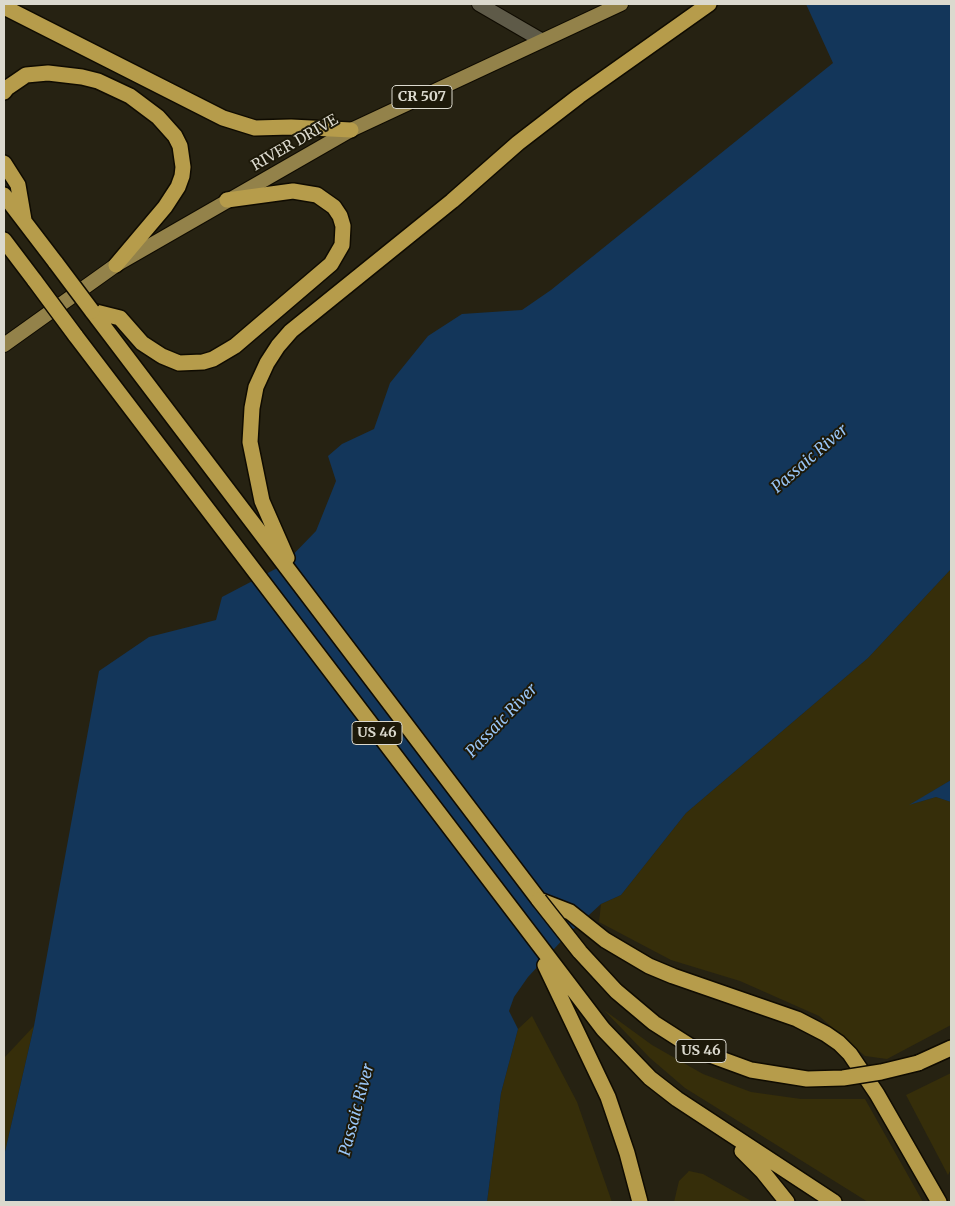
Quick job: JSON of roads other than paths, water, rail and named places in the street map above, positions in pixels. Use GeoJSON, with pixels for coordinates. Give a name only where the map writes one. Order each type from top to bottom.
{"type":"FeatureCollection","features":[{"type":"Feature","properties":{"kind":"highway"},"geometry":{"type":"LineString","coordinates":[[298,583],[262,501],[250,442],[252,408],[256,387],[267,363],[278,346],[291,331],[452,201],[518,143],[579,96],[709,4]]}},
{"type":"Feature","properties":{"kind":"highway"},"geometry":{"type":"LineString","coordinates":[[4,7],[223,118],[255,128],[291,127],[351,130]]}},
{"type":"Feature","properties":{"kind":"highway"},"geometry":{"type":"LineString","coordinates":[[4,92],[26,75],[48,73],[82,77],[106,84],[130,96],[158,116],[175,136],[180,146],[183,167],[178,187],[165,207],[116,265]]}},
{"type":"Feature","properties":{"kind":"highway"},"geometry":{"type":"LineString","coordinates":[[4,163],[18,185],[25,224]]}},
{"type":"Feature","properties":{"kind":"highway"},"geometry":{"type":"LineString","coordinates":[[92,311],[120,318],[142,343],[162,356],[179,363],[203,362],[213,359],[236,346],[331,264],[342,245],[344,226],[340,216],[334,207],[317,195],[293,191],[227,200]]}},
{"type":"Feature","properties":{"kind":"highway","name":"US 46"},"geometry":{"type":"LineString","coordinates":[[4,194],[539,900],[586,958],[622,996],[674,1037],[710,1055],[751,1070],[806,1078],[843,1078],[881,1072],[918,1063],[951,1048]]}},
{"type":"Feature","properties":{"kind":"highway","name":"US 46"},"geometry":{"type":"LineString","coordinates":[[4,240],[531,935],[608,1097],[627,1153],[640,1202]]}},
{"type":"Feature","properties":{"kind":"highway"},"geometry":{"type":"LineString","coordinates":[[4,249],[17,258]]}},
{"type":"Feature","properties":{"kind":"highway"},"geometry":{"type":"LineString","coordinates":[[539,900],[570,912],[605,940],[648,966],[797,1019],[839,1043],[850,1054],[877,1094],[938,1202]]}},
{"type":"Feature","properties":{"kind":"highway"},"geometry":{"type":"LineString","coordinates":[[531,935],[603,1028],[650,1078],[677,1100],[834,1202]]}},
{"type":"Feature","properties":{"kind":"highway"},"geometry":{"type":"LineString","coordinates":[[718,1127],[763,1172],[787,1202]]}},
{"type":"Feature","properties":{"kind":"main road","name":"RIVER DRIVE"},"geometry":{"type":"LineString","coordinates":[[4,345],[116,265],[351,130],[621,4]]}},
{"type":"Feature","properties":{"kind":"street"},"geometry":{"type":"LineString","coordinates":[[479,4],[541,40]]}},
{"type":"Feature","properties":{"kind":"water","name":"Passaic River"},"geometry":{"type":"Polygon","coordinates":[[[806,4],[951,4],[951,569],[868,658],[686,813],[621,895],[601,904],[567,935],[528,977],[514,997],[509,1011],[518,1029],[501,1093],[487,1202],[4,1202],[4,1156],[34,1026],[99,671],[149,637],[216,620],[222,597],[283,565],[316,531],[336,481],[328,456],[342,444],[374,429],[390,383],[428,336],[462,314],[522,310],[551,290],[833,63],[806,4]]]}},
{"type":"Feature","properties":{"kind":"water"},"geometry":{"type":"Polygon","coordinates":[[[951,780],[951,802],[936,797],[909,805],[951,780]]]}}]}
